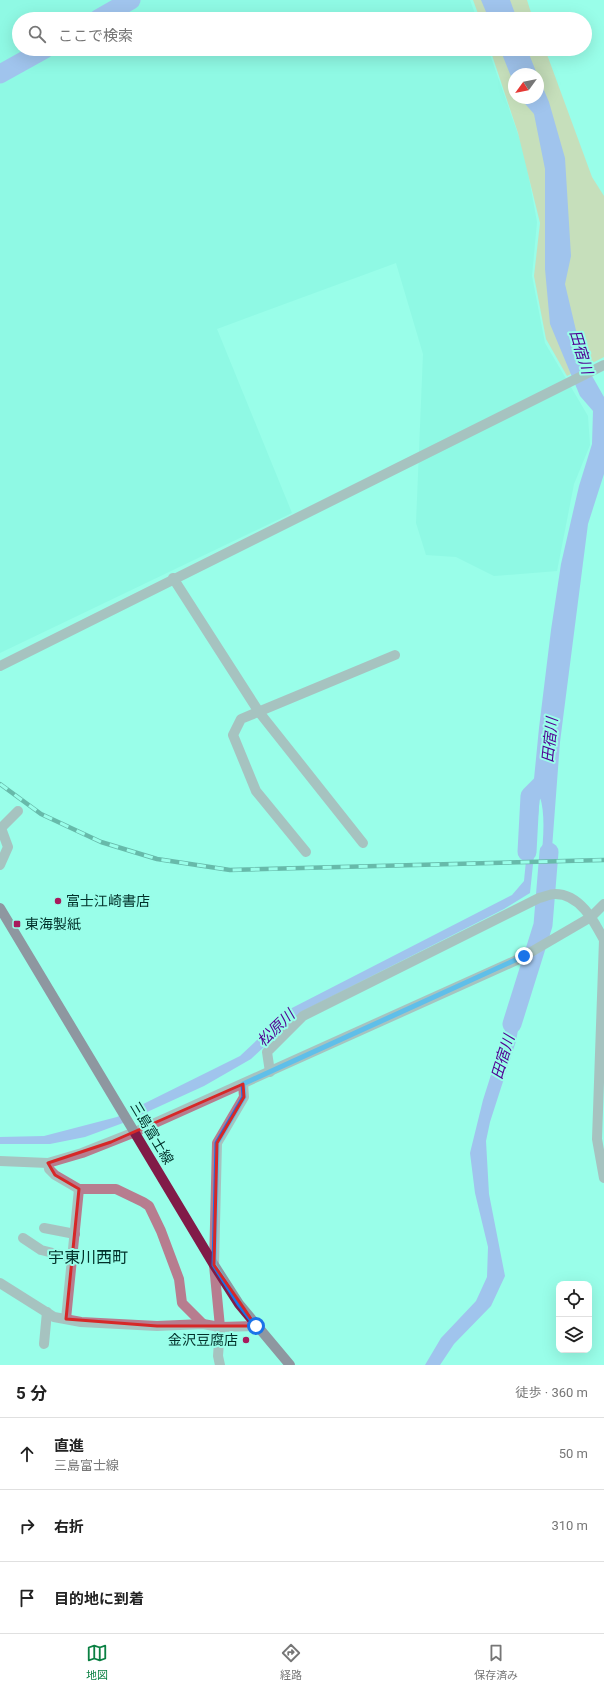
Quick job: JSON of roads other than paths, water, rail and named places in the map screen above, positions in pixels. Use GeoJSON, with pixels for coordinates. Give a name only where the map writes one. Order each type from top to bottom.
{"type":"FeatureCollection","features":[{"type":"Feature","properties":{"kind":"main road","name":"三島富士線"},"geometry":{"type":"LineString","coordinates":[[0,908],[214,1265],[239,1304],[290,1365]]}},
{"type":"Feature","properties":{"kind":"street"},"geometry":{"type":"LineString","coordinates":[[0,666],[173,578],[601,366]]}},
{"type":"Feature","properties":{"kind":"street"},"geometry":{"type":"LineString","coordinates":[[173,578],[259,712],[363,843]]}},
{"type":"Feature","properties":{"kind":"street"},"geometry":{"type":"LineString","coordinates":[[306,852],[256,791],[234,735],[241,719],[395,655]]}},
{"type":"Feature","properties":{"kind":"street"},"geometry":{"type":"LineString","coordinates":[[0,865],[8,847],[1,828],[18,811]]}},
{"type":"Feature","properties":{"kind":"street"},"geometry":{"type":"LineString","coordinates":[[270,1072],[267,1052],[303,1016],[539,898],[555,894],[574,899],[592,917],[604,940],[597,1139],[604,1178]]}},
{"type":"Feature","properties":{"kind":"street"},"geometry":{"type":"LineString","coordinates":[[0,1161],[48,1163],[82,1153],[135,1132],[524,956],[592,917],[604,904]]}},
{"type":"Feature","properties":{"kind":"street"},"geometry":{"type":"LineString","coordinates":[[220,1365],[218,1356],[220,1327],[214,1265],[217,1143],[244,1097],[243,1084]]}},
{"type":"Feature","properties":{"kind":"street"},"geometry":{"type":"LineString","coordinates":[[48,1163],[49,1169],[55,1175],[79,1189],[116,1189],[148,1206],[161,1231],[179,1279],[182,1303],[203,1324]]}},
{"type":"Feature","properties":{"kind":"street"},"geometry":{"type":"LineString","coordinates":[[66,1319],[79,1189]]}},
{"type":"Feature","properties":{"kind":"street"},"geometry":{"type":"LineString","coordinates":[[44,1228],[75,1234]]}},
{"type":"Feature","properties":{"kind":"street"},"geometry":{"type":"LineString","coordinates":[[23,1238],[41,1250],[73,1258]]}},
{"type":"Feature","properties":{"kind":"street"},"geometry":{"type":"LineString","coordinates":[[0,1283],[54,1317],[101,1324],[157,1326],[203,1324],[220,1327],[256,1326]]}},
{"type":"Feature","properties":{"kind":"street"},"geometry":{"type":"LineString","coordinates":[[44,1344],[47,1312]]}},
{"type":"Feature","properties":{"kind":"water"},"geometry":{"type":"Polygon","coordinates":[[[481,0],[510,0],[514,12],[486,12],[481,0]]]}},
{"type":"Feature","properties":{"kind":"water"},"geometry":{"type":"Polygon","coordinates":[[[503,56],[530,56],[535,68],[508,69],[503,56]]]}},
{"type":"Feature","properties":{"kind":"water"},"geometry":{"type":"Polygon","coordinates":[[[544,90],[549,102],[565,158],[571,256],[565,284],[583,360],[604,397],[604,474],[588,524],[560,742],[550,875],[537,893],[543,831],[540,797],[530,893],[504,909],[301,1012],[251,1059],[204,1086],[123,1123],[85,1137],[50,1144],[0,1144],[0,1137],[44,1136],[117,1117],[240,1056],[290,1009],[512,895],[524,881],[539,728],[551,630],[561,564],[579,486],[592,444],[593,411],[580,396],[550,324],[545,269],[545,169],[534,114],[525,104],[544,104],[544,90]]]}},
{"type":"Feature","properties":{"kind":"water"},"geometry":{"type":"Polygon","coordinates":[[[515,999],[523,1002],[516,1041],[490,1122],[486,1141],[489,1194],[505,1276],[491,1306],[454,1344],[440,1365],[425,1365],[441,1338],[476,1301],[487,1277],[488,1247],[475,1193],[470,1153],[483,1100],[515,999]]]}},
{"type":"Feature","properties":{"kind":"waterway"},"geometry":{"type":"LineString","coordinates":[[110,12],[131,0]]}},
{"type":"Feature","properties":{"kind":"waterway"},"geometry":{"type":"LineString","coordinates":[[0,74],[32,56]]}},
{"type":"Feature","properties":{"kind":"waterway","name":"松原川"},"geometry":{"type":"LineString","coordinates":[[527,852],[530,796],[547,779]]}},
{"type":"Feature","properties":{"kind":"waterway","name":"田宿川"},"geometry":{"type":"LineString","coordinates":[[512,1024],[543,925],[549,852]]}},
{"type":"Feature","properties":{"kind":"railway"},"geometry":{"type":"LineString","coordinates":[[0,784],[41,814],[101,842],[157,859],[230,870],[604,860]]}},
{"type":"Feature","properties":{"kind":"place","name":"富士江崎書店"},"geometry":{"type":"Point","coordinates":[58,901]}},
{"type":"Feature","properties":{"kind":"place","name":"東海製紙"},"geometry":{"type":"Point","coordinates":[17,924]}},
{"type":"Feature","properties":{"kind":"place","name":"金沢豆腐店"},"geometry":{"type":"Point","coordinates":[246,1340]}},
{"type":"Feature","properties":{"kind":"district","name":"宇東川西町"},"geometry":{"type":"Point","coordinates":[88,1257]}}]}
